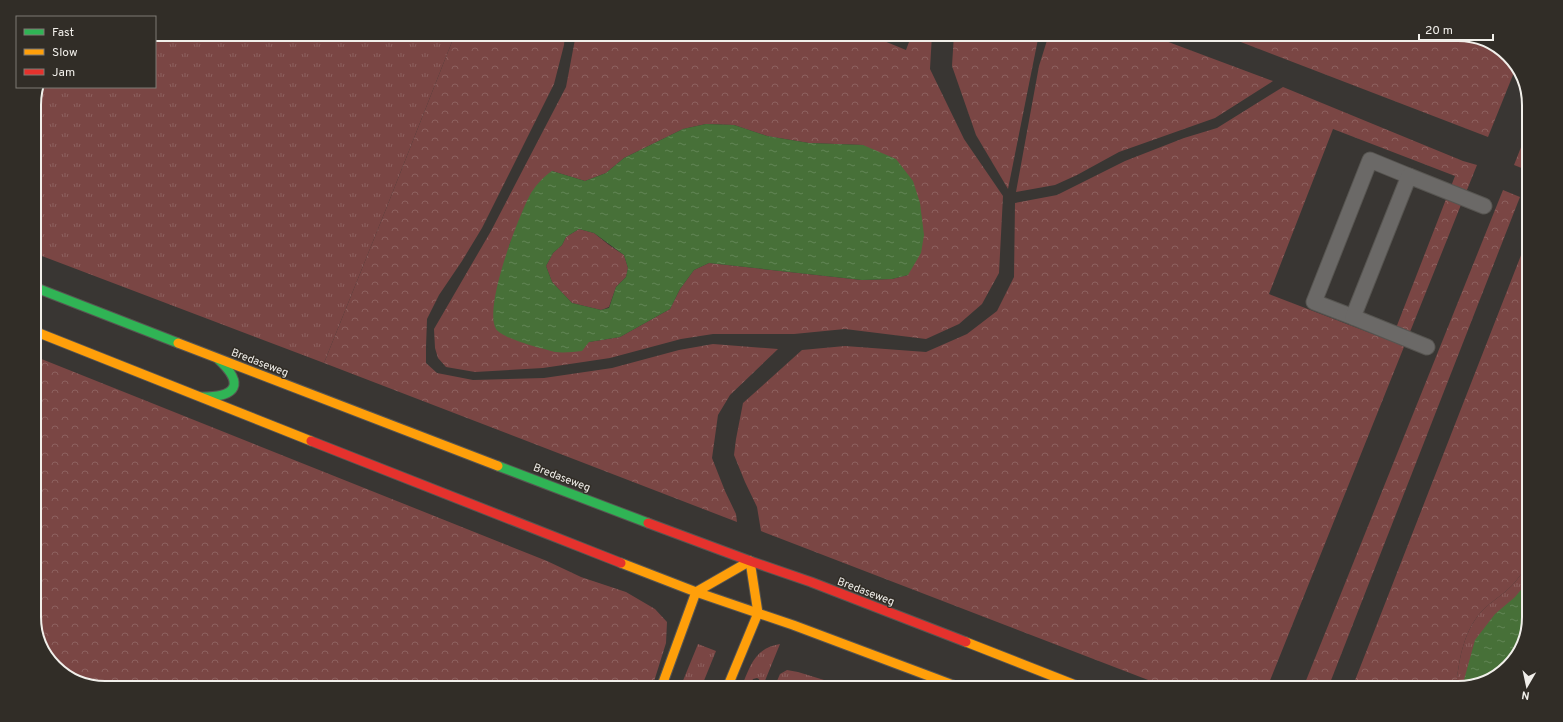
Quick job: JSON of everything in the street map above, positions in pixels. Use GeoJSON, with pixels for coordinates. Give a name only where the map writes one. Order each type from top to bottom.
{"type":"FeatureCollection","features":[{"type":"Feature","properties":{"kind":"main road","name":"Bredaseweg"},"geometry":{"type":"LineString","coordinates":[[41,290],[218,359],[750,562],[811,582],[1065,681]]}},
{"type":"Feature","properties":{"kind":"main road"},"geometry":{"type":"LineString","coordinates":[[41,334],[374,467],[696,592],[758,612],[942,681]]}},
{"type":"Feature","properties":{"kind":"main road"},"geometry":{"type":"LineString","coordinates":[[202,397],[215,397],[227,394],[233,387],[234,376],[218,359]]}},
{"type":"Feature","properties":{"kind":"main road"},"geometry":{"type":"LineString","coordinates":[[664,681],[696,592],[750,562],[758,612],[730,681]]}},
{"type":"Feature","properties":{"kind":"lane"},"geometry":{"type":"LineString","coordinates":[[1427,347],[1314,302],[1370,160],[1484,206]]}},
{"type":"Feature","properties":{"kind":"lane"},"geometry":{"type":"LineString","coordinates":[[1352,317],[1409,176]]}},
{"type":"Feature","properties":{"kind":"green space"},"geometry":{"type":"Polygon","coordinates":[[[156,41],[452,41],[324,363],[41,256],[41,101],[43,88],[156,88],[156,41]]]}},
{"type":"Feature","properties":{"kind":"green space"},"geometry":{"type":"Polygon","coordinates":[[[452,41],[564,41],[554,84],[482,228],[439,295],[427,319],[426,363],[437,373],[473,380],[544,378],[612,368],[679,350],[713,344],[778,349],[730,395],[718,415],[712,458],[736,514],[737,522],[324,363],[452,41]]]}},
{"type":"Feature","properties":{"kind":"green space"},"geometry":{"type":"Polygon","coordinates":[[[575,41],[884,41],[906,50],[909,41],[932,41],[930,69],[964,139],[1003,196],[999,273],[982,304],[959,324],[926,339],[845,329],[794,334],[713,334],[681,339],[610,358],[543,368],[475,372],[446,367],[438,358],[435,348],[434,329],[491,231],[566,87],[575,41]],[[706,124],[683,129],[624,158],[606,173],[585,181],[552,171],[531,194],[509,246],[589,342],[620,337],[670,309],[680,289],[694,270],[709,263],[862,280],[892,279],[908,275],[863,145],[809,143],[767,136],[734,125],[706,124]]]}},
{"type":"Feature","properties":{"kind":"green space"},"geometry":{"type":"Polygon","coordinates":[[[954,41],[1038,41],[1008,189],[976,135],[952,66],[954,41]]]}},
{"type":"Feature","properties":{"kind":"green space"},"geometry":{"type":"Polygon","coordinates":[[[1047,41],[1166,41],[1273,81],[1215,118],[1119,152],[1055,185],[1016,192],[1039,66],[1047,41]]]}},
{"type":"Feature","properties":{"kind":"green space"},"geometry":{"type":"Polygon","coordinates":[[[1238,41],[1458,41],[1470,42],[1482,46],[1497,54],[1509,66],[1513,74],[1488,137],[1238,41]]]}},
{"type":"Feature","properties":{"kind":"green space"},"geometry":{"type":"Polygon","coordinates":[[[1283,87],[1463,161],[1477,165],[1270,681],[1151,681],[761,531],[757,507],[734,455],[743,403],[802,350],[845,346],[926,352],[967,334],[997,311],[1014,277],[1015,203],[1057,195],[1125,161],[1184,138],[1217,128],[1283,87]],[[1333,129],[1269,294],[1391,341],[1455,176],[1333,129]]]}},
{"type":"Feature","properties":{"kind":"green space"},"geometry":{"type":"Polygon","coordinates":[[[1522,145],[1522,168],[1514,165],[1522,145]]]}},
{"type":"Feature","properties":{"kind":"green space"},"geometry":{"type":"Polygon","coordinates":[[[1503,190],[1520,197],[1331,681],[1306,681],[1503,190]]]}},
{"type":"Feature","properties":{"kind":"green space"},"geometry":{"type":"Polygon","coordinates":[[[579,229],[594,233],[624,255],[628,268],[626,277],[616,287],[609,307],[601,310],[572,303],[552,282],[546,266],[553,253],[562,245],[566,237],[579,229]]]}},
{"type":"Feature","properties":{"kind":"green space"},"geometry":{"type":"Polygon","coordinates":[[[1522,253],[1522,573],[1507,590],[1485,608],[1472,625],[1463,645],[1457,681],[1355,681],[1522,253]]]}},
{"type":"Feature","properties":{"kind":"green space"},"geometry":{"type":"Polygon","coordinates":[[[41,359],[547,561],[581,577],[626,592],[655,609],[667,622],[666,643],[654,681],[105,681],[93,680],[81,676],[66,668],[54,656],[43,634],[41,621],[41,359]]]}},
{"type":"Feature","properties":{"kind":"green space"},"geometry":{"type":"Polygon","coordinates":[[[1522,573],[1521,629],[1517,641],[1509,656],[1494,670],[1479,678],[1457,681],[1463,645],[1472,625],[1485,608],[1515,582],[1522,573]]]}},
{"type":"Feature","properties":{"kind":"green space"},"geometry":{"type":"Polygon","coordinates":[[[698,644],[716,651],[704,681],[683,681],[698,644]]]}},
{"type":"Feature","properties":{"kind":"green space"},"geometry":{"type":"Polygon","coordinates":[[[780,644],[765,681],[759,681],[757,678],[753,679],[752,681],[744,681],[754,660],[759,654],[771,646],[780,644]]]}},
{"type":"Feature","properties":{"kind":"green space"},"geometry":{"type":"Polygon","coordinates":[[[787,670],[827,681],[777,681],[780,674],[787,670]]]}},
{"type":"Feature","properties":{"kind":"water"},"geometry":{"type":"Polygon","coordinates":[[[706,124],[734,125],[767,136],[809,143],[863,145],[896,159],[913,181],[920,203],[924,235],[921,253],[908,275],[892,279],[862,280],[709,263],[694,270],[680,289],[670,309],[620,337],[589,342],[582,351],[555,352],[524,343],[500,333],[496,329],[493,318],[494,302],[498,282],[519,220],[531,193],[540,181],[552,171],[585,181],[606,173],[624,158],[683,129],[706,124]],[[579,229],[566,237],[562,245],[553,253],[546,266],[552,282],[572,303],[601,310],[609,308],[616,287],[626,277],[628,268],[624,255],[594,233],[579,229]]]}},
{"type":"Feature","properties":{"kind":"water"},"geometry":{"type":"Polygon","coordinates":[[[1522,588],[1521,629],[1517,641],[1509,656],[1494,670],[1479,678],[1464,680],[1475,640],[1495,614],[1515,597],[1522,588]]]}},
{"type":"Feature","properties":{"kind":"traffic: fast"},"geometry":{"type":"LineString","coordinates":[[41,290],[178,343]]}},
{"type":"Feature","properties":{"kind":"traffic: fast"},"geometry":{"type":"LineString","coordinates":[[202,397],[223,395],[230,392],[233,387],[234,382],[232,375],[218,359]]}},
{"type":"Feature","properties":{"kind":"traffic: fast"},"geometry":{"type":"LineString","coordinates":[[498,466],[648,523]]}},
{"type":"Feature","properties":{"kind":"traffic: slow"},"geometry":{"type":"LineString","coordinates":[[41,334],[311,441]]}},
{"type":"Feature","properties":{"kind":"traffic: slow"},"geometry":{"type":"LineString","coordinates":[[178,343],[498,466]]}},
{"type":"Feature","properties":{"kind":"traffic: slow"},"geometry":{"type":"LineString","coordinates":[[664,681],[696,592],[750,561]]}},
{"type":"Feature","properties":{"kind":"traffic: slow"},"geometry":{"type":"LineString","coordinates":[[730,681],[758,613],[750,561]]}},
{"type":"Feature","properties":{"kind":"traffic: slow"},"geometry":{"type":"LineString","coordinates":[[621,563],[696,592],[793,625],[942,681]]}},
{"type":"Feature","properties":{"kind":"traffic: slow"},"geometry":{"type":"LineString","coordinates":[[966,642],[1065,681]]}},
{"type":"Feature","properties":{"kind":"traffic: jam"},"geometry":{"type":"LineString","coordinates":[[311,441],[621,563]]}},
{"type":"Feature","properties":{"kind":"traffic: jam"},"geometry":{"type":"LineString","coordinates":[[648,523],[811,582],[966,642]]}}]}
